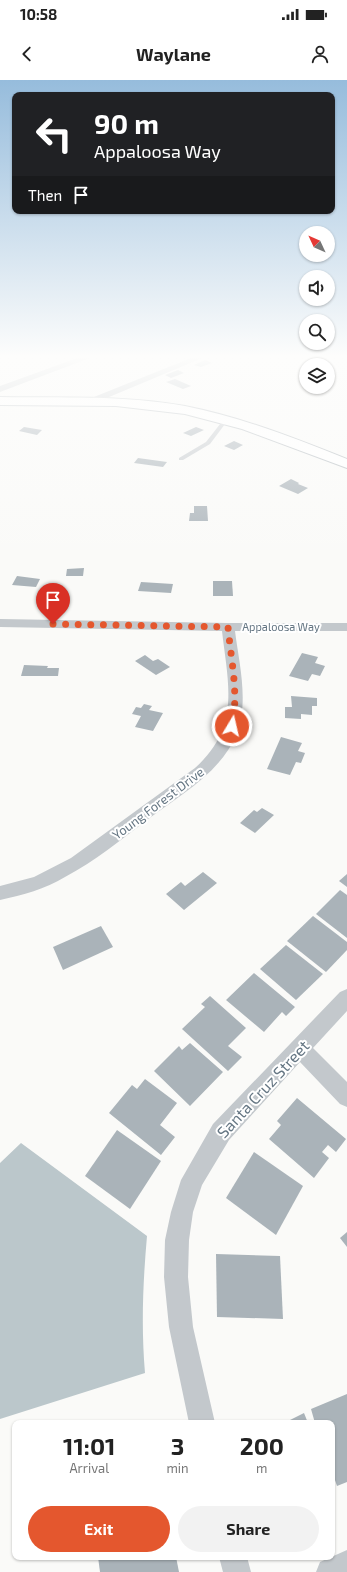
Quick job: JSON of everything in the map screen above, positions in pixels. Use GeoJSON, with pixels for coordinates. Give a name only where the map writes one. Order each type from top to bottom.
{"type":"FeatureCollection","features":[{"type":"Feature","properties":{"kind":"main road"},"geometry":{"type":"LineString","coordinates":[[243,426],[347,464]]}},
{"type":"Feature","properties":{"kind":"street","name":"Appaloosa Way"},"geometry":{"type":"LineString","coordinates":[[0,623],[228,627],[347,627]]}},
{"type":"Feature","properties":{"kind":"street","name":"Young Forest Drive"},"geometry":{"type":"LineString","coordinates":[[0,893],[25,887],[53,876],[79,862],[208,765],[226,740],[232,726],[235,713],[228,627]]}},
{"type":"Feature","properties":{"kind":"street","name":"Santa Cruz Street"},"geometry":{"type":"LineString","coordinates":[[201,1420],[181,1327],[176,1277],[177,1240],[182,1212],[192,1180],[221,1132],[347,998]]}},
{"type":"Feature","properties":{"kind":"street"},"geometry":{"type":"LineString","coordinates":[[300,1048],[347,1097]]}},
{"type":"Feature","properties":{"kind":"street"},"geometry":{"type":"LineString","coordinates":[[234,1560],[237,1572]]}},
{"type":"Feature","properties":{"kind":"street"},"geometry":{"type":"LineString","coordinates":[[330,1572],[347,1564]]}},
{"type":"Feature","properties":{"kind":"lane"},"geometry":{"type":"LineString","coordinates":[[181,459],[208,443],[222,426]]}},
{"type":"Feature","properties":{"kind":"shaded area"},"geometry":{"type":"Polygon","coordinates":[[[21,1143],[147,1236],[143,1304],[145,1373],[0,1419],[0,1163],[21,1143]]]}},
{"type":"Feature","properties":{"kind":"building"},"geometry":{"type":"Polygon","coordinates":[[[24,427],[42,430],[37,435],[19,431],[24,427]]]}},
{"type":"Feature","properties":{"kind":"building"},"geometry":{"type":"Polygon","coordinates":[[[196,427],[204,430],[191,436],[183,433],[196,427]]]}},
{"type":"Feature","properties":{"kind":"building"},"geometry":{"type":"Polygon","coordinates":[[[234,441],[243,445],[234,450],[224,446],[234,441]]]}},
{"type":"Feature","properties":{"kind":"building"},"geometry":{"type":"Polygon","coordinates":[[[138,458],[167,462],[163,467],[134,463],[138,458]]]}},
{"type":"Feature","properties":{"kind":"building"},"geometry":{"type":"Polygon","coordinates":[[[291,479],[308,488],[298,494],[279,486],[291,479]]]}},
{"type":"Feature","properties":{"kind":"building"},"geometry":{"type":"Polygon","coordinates":[[[194,506],[207,506],[208,521],[189,521],[190,513],[194,513],[194,506]]]}},
{"type":"Feature","properties":{"kind":"building"},"geometry":{"type":"Polygon","coordinates":[[[84,568],[83,576],[66,576],[67,569],[84,568]]]}},
{"type":"Feature","properties":{"kind":"building"},"geometry":{"type":"Polygon","coordinates":[[[17,576],[40,579],[36,587],[12,585],[17,576]]]}},
{"type":"Feature","properties":{"kind":"building"},"geometry":{"type":"Polygon","coordinates":[[[213,581],[232,581],[233,596],[213,596],[213,581]]]}},
{"type":"Feature","properties":{"kind":"building"},"geometry":{"type":"Polygon","coordinates":[[[141,582],[173,584],[171,593],[138,591],[141,582]]]}},
{"type":"Feature","properties":{"kind":"building"},"geometry":{"type":"Polygon","coordinates":[[[302,653],[318,657],[315,663],[325,666],[320,676],[312,674],[308,681],[289,676],[302,653]]]}},
{"type":"Feature","properties":{"kind":"building"},"geometry":{"type":"Polygon","coordinates":[[[145,655],[153,661],[158,659],[170,667],[156,675],[135,661],[145,655]]]}},
{"type":"Feature","properties":{"kind":"building"},"geometry":{"type":"Polygon","coordinates":[[[24,665],[59,668],[58,676],[21,676],[24,665]]]}},
{"type":"Feature","properties":{"kind":"building"},"geometry":{"type":"Polygon","coordinates":[[[291,696],[317,698],[317,706],[312,706],[312,715],[301,714],[301,719],[285,718],[285,707],[292,707],[291,696]]]}},
{"type":"Feature","properties":{"kind":"building"},"geometry":{"type":"Polygon","coordinates":[[[144,704],[152,706],[149,710],[163,713],[153,731],[135,727],[141,716],[132,714],[136,707],[141,708],[144,704]]]}},
{"type":"Feature","properties":{"kind":"building"},"geometry":{"type":"Polygon","coordinates":[[[281,737],[302,743],[298,751],[305,753],[301,763],[296,762],[290,775],[267,769],[281,737]]]}},
{"type":"Feature","properties":{"kind":"building"},"geometry":{"type":"Polygon","coordinates":[[[262,808],[274,815],[255,833],[240,823],[254,810],[257,812],[262,808]]]}},
{"type":"Feature","properties":{"kind":"building"},"geometry":{"type":"Polygon","coordinates":[[[203,872],[217,883],[184,910],[166,894],[181,882],[185,886],[203,872]]]}},
{"type":"Feature","properties":{"kind":"building"},"geometry":{"type":"Polygon","coordinates":[[[347,874],[347,887],[339,881],[347,874]]]}},
{"type":"Feature","properties":{"kind":"building"},"geometry":{"type":"Polygon","coordinates":[[[340,890],[347,895],[347,938],[316,914],[340,890]]]}},
{"type":"Feature","properties":{"kind":"building"},"geometry":{"type":"Polygon","coordinates":[[[313,916],[347,942],[347,950],[326,972],[287,941],[313,916]]]}},
{"type":"Feature","properties":{"kind":"building"},"geometry":{"type":"Polygon","coordinates":[[[101,926],[113,947],[63,970],[53,947],[101,926]]]}},
{"type":"Feature","properties":{"kind":"building"},"geometry":{"type":"Polygon","coordinates":[[[286,945],[323,974],[296,1000],[260,969],[286,945]]]}},
{"type":"Feature","properties":{"kind":"building"},"geometry":{"type":"Polygon","coordinates":[[[254,973],[295,1007],[286,1016],[282,1012],[264,1032],[226,1000],[254,973]]]}},
{"type":"Feature","properties":{"kind":"building"},"geometry":{"type":"Polygon","coordinates":[[[210,996],[246,1028],[228,1046],[242,1057],[228,1071],[182,1029],[205,1007],[201,1004],[210,996]]]}},
{"type":"Feature","properties":{"kind":"building"},"geometry":{"type":"Polygon","coordinates":[[[190,1043],[223,1072],[190,1106],[154,1071],[179,1046],[182,1050],[190,1043]]]}},
{"type":"Feature","properties":{"kind":"building"},"geometry":{"type":"Polygon","coordinates":[[[145,1079],[177,1103],[160,1125],[175,1137],[161,1155],[109,1113],[132,1085],[137,1089],[145,1079]]]}},
{"type":"Feature","properties":{"kind":"building"},"geometry":{"type":"Polygon","coordinates":[[[297,1098],[346,1139],[336,1152],[328,1145],[322,1152],[329,1158],[314,1178],[269,1139],[281,1125],[277,1121],[297,1098]]]}},
{"type":"Feature","properties":{"kind":"building"},"geometry":{"type":"Polygon","coordinates":[[[117,1130],[161,1161],[130,1209],[85,1176],[117,1130]]]}},
{"type":"Feature","properties":{"kind":"building"},"geometry":{"type":"Polygon","coordinates":[[[254,1152],[303,1186],[276,1235],[226,1198],[254,1152]]]}},
{"type":"Feature","properties":{"kind":"building"},"geometry":{"type":"Polygon","coordinates":[[[347,1232],[347,1247],[340,1238],[347,1232]]]}},
{"type":"Feature","properties":{"kind":"building"},"geometry":{"type":"Polygon","coordinates":[[[216,1254],[280,1256],[283,1319],[217,1317],[216,1254]]]}},
{"type":"Feature","properties":{"kind":"building"},"geometry":{"type":"Polygon","coordinates":[[[347,1394],[347,1482],[337,1486],[335,1480],[335,1420],[314,1420],[311,1409],[347,1394]]]}},
{"type":"Feature","properties":{"kind":"building"},"geometry":{"type":"Polygon","coordinates":[[[304,1413],[307,1420],[290,1420],[304,1413]]]}},
{"type":"Feature","properties":{"kind":"building"},"geometry":{"type":"Polygon","coordinates":[[[98,1560],[177,1560],[179,1572],[100,1572],[98,1560]]]}},
{"type":"Feature","properties":{"kind":"route"},"geometry":{"type":"LineString","coordinates":[[53,624],[228,627],[235,700],[235,713],[232,726]]}}]}
